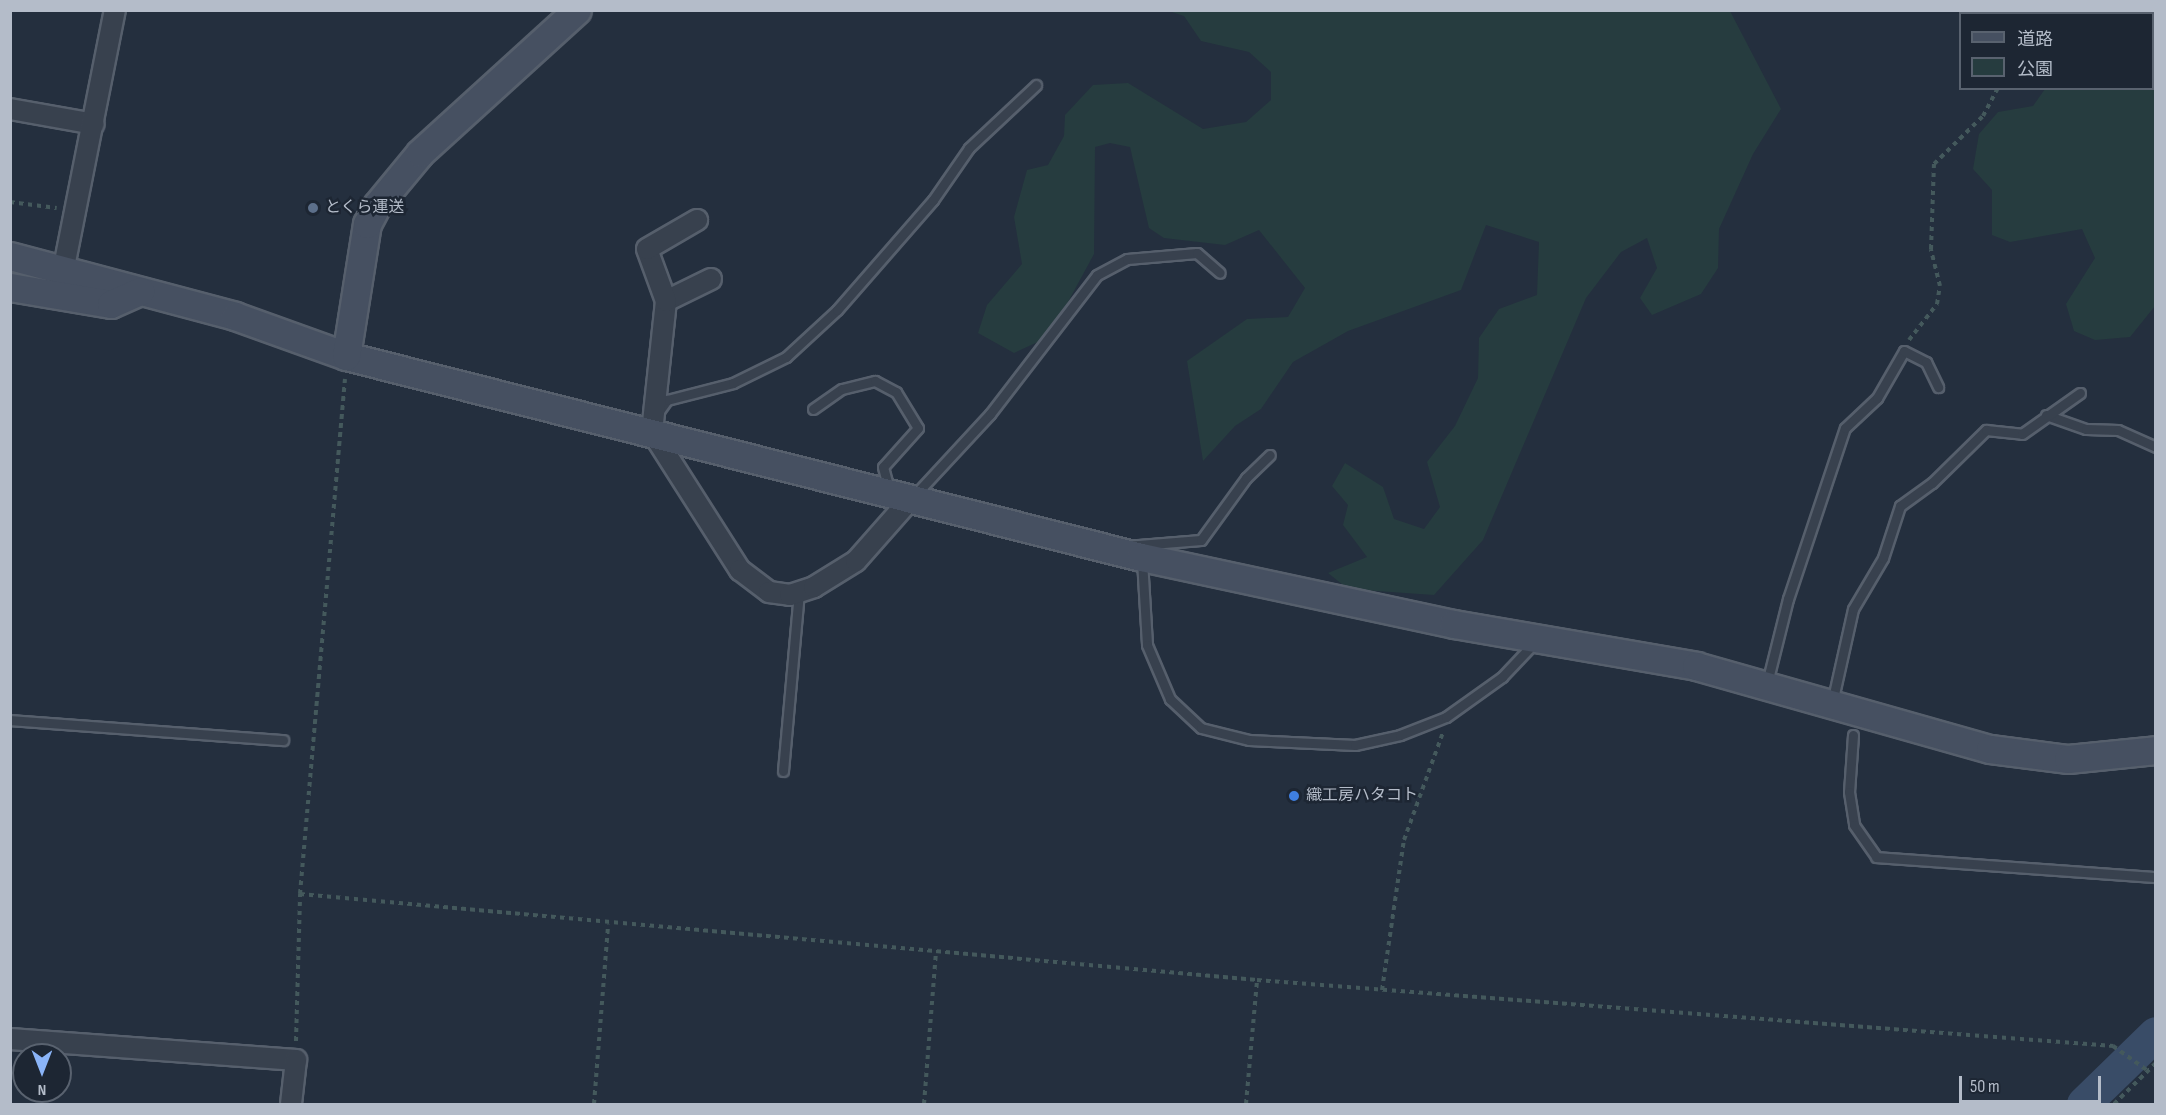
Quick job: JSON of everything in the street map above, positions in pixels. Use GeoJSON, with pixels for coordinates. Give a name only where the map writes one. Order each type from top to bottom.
{"type":"FeatureCollection","features":[{"type":"Feature","properties":{"kind":"street"},"geometry":{"type":"LineString","coordinates":[[63,272],[115,10]]}},
{"type":"Feature","properties":{"kind":"street"},"geometry":{"type":"LineString","coordinates":[[346,356],[367,224],[377,205],[420,153],[577,10]]}},
{"type":"Feature","properties":{"kind":"street"},"geometry":{"type":"LineString","coordinates":[[10,109],[94,124]]}},
{"type":"Feature","properties":{"kind":"street"},"geometry":{"type":"LineString","coordinates":[[697,220],[647,249],[666,302],[654,424],[740,570],[769,592],[800,592],[856,561],[900,499]]}},
{"type":"Feature","properties":{"kind":"street"},"geometry":{"type":"LineString","coordinates":[[10,256],[63,272],[235,316],[346,356],[654,424],[900,499],[1130,554],[1538,640],[1767,683],[1990,749],[2068,759],[2156,750]]}},
{"type":"Feature","properties":{"kind":"street"},"geometry":{"type":"LineString","coordinates":[[666,302],[711,279]]}},
{"type":"Feature","properties":{"kind":"street"},"geometry":{"type":"LineString","coordinates":[[10,286],[111,304],[140,291]]}},
{"type":"Feature","properties":{"kind":"street"},"geometry":{"type":"LineString","coordinates":[[10,1039],[296,1060],[291,1104]]}},
{"type":"Feature","properties":{"kind":"lane"},"geometry":{"type":"LineString","coordinates":[[654,424],[667,400],[733,383],[786,357],[852,293],[933,200],[969,148],[1036,85]]}},
{"type":"Feature","properties":{"kind":"lane"},"geometry":{"type":"LineString","coordinates":[[813,409],[842,389],[875,381],[896,392],[918,428],[883,467],[900,499],[990,414],[1097,275],[1127,259],[1197,253],[1220,273]]}},
{"type":"Feature","properties":{"kind":"lane"},"geometry":{"type":"LineString","coordinates":[[1767,683],[1845,428],[1877,399],[1904,351],[1926,362],[1938,387]]}},
{"type":"Feature","properties":{"kind":"lane"},"geometry":{"type":"LineString","coordinates":[[1832,703],[1853,609],[1883,558],[1900,506],[1932,483],[1986,430],[2022,434],[2080,393]]}},
{"type":"Feature","properties":{"kind":"lane"},"geometry":{"type":"LineString","coordinates":[[2046,415],[2086,429],[2118,430],[2156,447]]}},
{"type":"Feature","properties":{"kind":"lane"},"geometry":{"type":"LineString","coordinates":[[1270,455],[1246,478],[1201,540],[1131,542],[1130,554],[1148,645],[1170,699],[1201,728],[1249,740],[1355,746],[1448,716],[1502,677],[1538,640]]}},
{"type":"Feature","properties":{"kind":"lane"},"geometry":{"type":"LineString","coordinates":[[783,771],[800,592]]}},
{"type":"Feature","properties":{"kind":"lane"},"geometry":{"type":"LineString","coordinates":[[10,720],[283,740]]}},
{"type":"Feature","properties":{"kind":"lane"},"geometry":{"type":"LineString","coordinates":[[1853,735],[1849,792],[1854,825],[1876,857],[2156,877]]}},
{"type":"Feature","properties":{"kind":"path"},"geometry":{"type":"LineString","coordinates":[[1904,351],[1937,304],[1940,286],[1931,249],[1934,164],[1983,116],[1997,90]]}},
{"type":"Feature","properties":{"kind":"path"},"geometry":{"type":"LineString","coordinates":[[10,202],[76,210]]}},
{"type":"Feature","properties":{"kind":"path"},"geometry":{"type":"LineString","coordinates":[[296,1060],[300,894],[346,356]]}},
{"type":"Feature","properties":{"kind":"path"},"geometry":{"type":"LineString","coordinates":[[1382,990],[1404,840],[1448,716]]}},
{"type":"Feature","properties":{"kind":"path"},"geometry":{"type":"LineString","coordinates":[[300,894],[608,925],[1257,980],[2113,1046],[2148,1071]]}},
{"type":"Feature","properties":{"kind":"path"},"geometry":{"type":"LineString","coordinates":[[594,1104],[608,925]]}},
{"type":"Feature","properties":{"kind":"path"},"geometry":{"type":"LineString","coordinates":[[924,1104],[936,951]]}},
{"type":"Feature","properties":{"kind":"path"},"geometry":{"type":"LineString","coordinates":[[1246,1104],[1257,980]]}},
{"type":"Feature","properties":{"kind":"path"},"geometry":{"type":"LineString","coordinates":[[2114,1104],[2156,1063]]}},
{"type":"Feature","properties":{"kind":"green space"},"geometry":{"type":"Polygon","coordinates":[[[1169,11],[1730,11],[1781,109],[1753,154],[1719,229],[1718,268],[1701,294],[1652,315],[1640,298],[1657,268],[1647,238],[1621,252],[1586,298],[1483,540],[1434,595],[1348,589],[1328,573],[1367,557],[1343,525],[1348,505],[1332,486],[1345,463],[1383,487],[1394,519],[1424,529],[1440,507],[1427,462],[1455,426],[1478,378],[1479,338],[1499,309],[1537,295],[1539,242],[1486,225],[1461,290],[1348,331],[1293,362],[1261,409],[1235,426],[1203,461],[1187,361],[1247,319],[1288,317],[1305,288],[1259,230],[1225,245],[1164,238],[1149,228],[1130,147],[1110,143],[1095,147],[1094,254],[1062,313],[1040,341],[1014,353],[978,333],[987,305],[1022,264],[1014,217],[1027,170],[1048,165],[1064,136],[1065,115],[1093,85],[1128,83],[1203,129],[1246,122],[1271,100],[1271,72],[1249,52],[1201,41],[1184,16],[1169,11]]]}},
{"type":"Feature","properties":{"kind":"green space"},"geometry":{"type":"Polygon","coordinates":[[[2065,11],[2155,11],[2155,306],[2130,337],[2095,340],[2074,331],[2066,304],[2095,258],[2082,229],[2010,242],[1992,235],[1992,190],[1973,169],[1979,134],[1998,112],[2033,106],[2044,90],[2154,90],[2154,12],[2065,11]]]}},
{"type":"Feature","properties":{"kind":"waterway"},"geometry":{"type":"LineString","coordinates":[[2084,1104],[2156,1034]]}},
{"type":"Feature","properties":{"kind":"place","name":"とくら運送"},"geometry":{"type":"Point","coordinates":[313,208]}},
{"type":"Feature","properties":{"kind":"place","name":"織工房ハタコト"},"geometry":{"type":"Point","coordinates":[1294,796]}}]}
